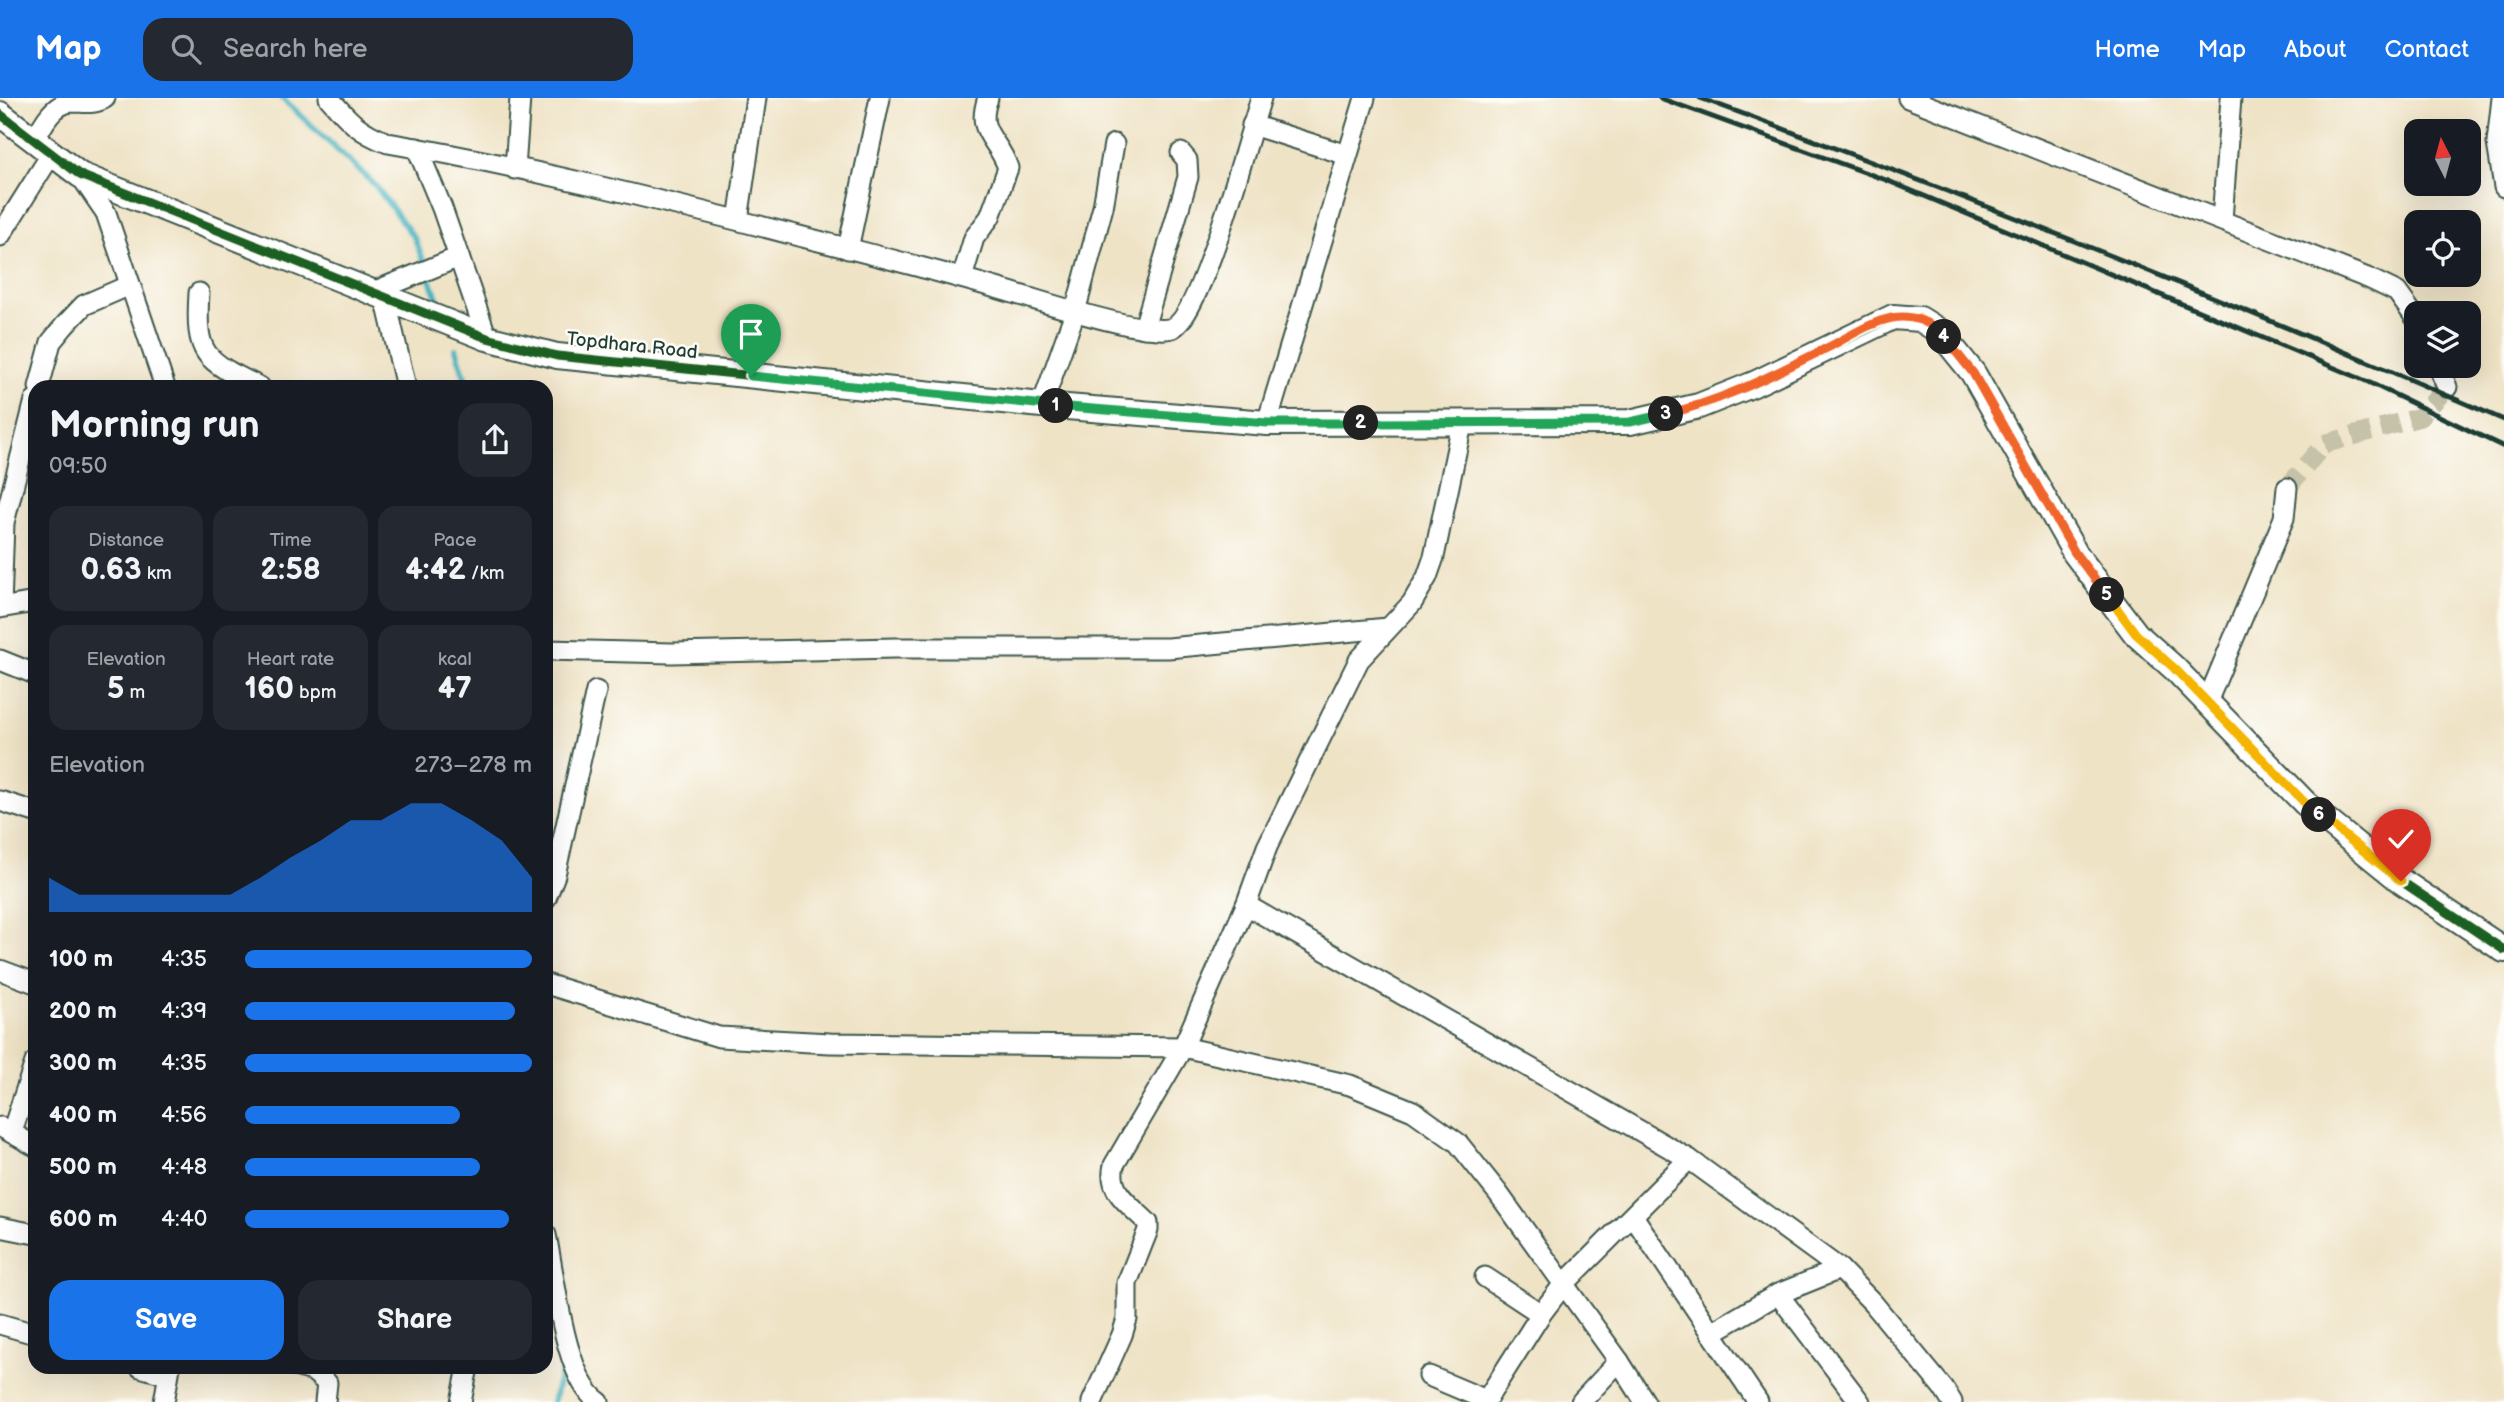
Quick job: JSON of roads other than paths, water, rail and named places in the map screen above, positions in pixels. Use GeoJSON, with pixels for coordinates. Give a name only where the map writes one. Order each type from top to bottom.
{"type":"FeatureCollection","features":[{"type":"Feature","properties":{"kind":"street"},"geometry":{"type":"LineString","coordinates":[[0,236],[57,107],[71,102],[90,103],[105,98]]}},
{"type":"Feature","properties":{"kind":"street"},"geometry":{"type":"LineString","coordinates":[[329,98],[355,127],[388,143],[664,201],[962,278],[1075,312],[1155,330],[1174,328],[1183,320],[1206,274],[1261,98]]}},
{"type":"Feature","properties":{"kind":"street"},"geometry":{"type":"LineString","coordinates":[[515,169],[520,98]]}},
{"type":"Feature","properties":{"kind":"street"},"geometry":{"type":"LineString","coordinates":[[738,220],[756,98]]}},
{"type":"Feature","properties":{"kind":"street"},"geometry":{"type":"LineString","coordinates":[[848,248],[880,98]]}},
{"type":"Feature","properties":{"kind":"street"},"geometry":{"type":"LineString","coordinates":[[962,278],[974,238],[990,217],[1008,168],[1002,151],[986,131],[983,113],[988,98]]}},
{"type":"Feature","properties":{"kind":"street"},"geometry":{"type":"LineString","coordinates":[[1268,423],[1365,98]]}},
{"type":"Feature","properties":{"kind":"street"},"geometry":{"type":"LineString","coordinates":[[1908,98],[2222,220],[2397,292],[2404,302]]}},
{"type":"Feature","properties":{"kind":"street"},"geometry":{"type":"LineString","coordinates":[[2222,220],[2231,98]]}},
{"type":"Feature","properties":{"kind":"street"},"geometry":{"type":"LineString","coordinates":[[2502,98],[2497,143],[2504,187]]}},
{"type":"Feature","properties":{"kind":"street","name":"Topdhara Road"},"geometry":{"type":"LineString","coordinates":[[0,114],[42,141],[80,175],[487,338],[557,356],[1042,405],[1268,423],[1630,422],[1699,407],[1754,384],[1893,317],[1920,318],[1939,331],[1973,373],[2075,553],[2136,634],[2207,702]]}},
{"type":"Feature","properties":{"kind":"street"},"geometry":{"type":"LineString","coordinates":[[1252,125],[1347,155]]}},
{"type":"Feature","properties":{"kind":"street"},"geometry":{"type":"LineString","coordinates":[[1042,405],[1075,312],[1102,207],[1114,144]]}},
{"type":"Feature","properties":{"kind":"street"},"geometry":{"type":"LineString","coordinates":[[417,148],[487,338]]}},
{"type":"Feature","properties":{"kind":"street"},"geometry":{"type":"LineString","coordinates":[[1144,328],[1188,177],[1187,160],[1181,153]]}},
{"type":"Feature","properties":{"kind":"street"},"geometry":{"type":"LineString","coordinates":[[80,175],[106,213],[163,380]]}},
{"type":"Feature","properties":{"kind":"street"},"geometry":{"type":"LineString","coordinates":[[404,380],[379,295],[405,280],[459,257]]}},
{"type":"Feature","properties":{"kind":"street"},"geometry":{"type":"LineString","coordinates":[[41,380],[51,342],[83,305],[130,285]]}},
{"type":"Feature","properties":{"kind":"street"},"geometry":{"type":"LineString","coordinates":[[199,293],[197,327],[201,347],[211,359],[245,380]]}},
{"type":"Feature","properties":{"kind":"street"},"geometry":{"type":"LineString","coordinates":[[2443,378],[2447,387]]}},
{"type":"Feature","properties":{"kind":"street"},"geometry":{"type":"LineString","coordinates":[[1092,1402],[1122,1335],[1127,1319],[1127,1283],[1149,1230],[1148,1223],[1119,1196],[1113,1185],[1114,1165],[1183,1047],[1246,905],[1267,847],[1359,660],[1412,603],[1427,578],[1434,557],[1462,424]]}},
{"type":"Feature","properties":{"kind":"street"},"geometry":{"type":"LineString","coordinates":[[28,426],[4,523],[1,608],[28,603]]}},
{"type":"Feature","properties":{"kind":"street"},"geometry":{"type":"LineString","coordinates":[[2287,488],[2284,518],[2207,702],[2305,803],[2401,881],[2504,950]]}},
{"type":"Feature","properties":{"kind":"street"},"geometry":{"type":"LineString","coordinates":[[554,651],[672,653],[895,648],[1168,648],[1388,628]]}},
{"type":"Feature","properties":{"kind":"street"},"geometry":{"type":"LineString","coordinates":[[0,660],[28,671]]}},
{"type":"Feature","properties":{"kind":"street"},"geometry":{"type":"LineString","coordinates":[[553,880],[596,691]]}},
{"type":"Feature","properties":{"kind":"street"},"geometry":{"type":"LineString","coordinates":[[0,801],[28,810]]}},
{"type":"Feature","properties":{"kind":"street"},"geometry":{"type":"LineString","coordinates":[[1246,905],[1689,1159],[1840,1269],[1873,1303],[1952,1402]]}},
{"type":"Feature","properties":{"kind":"street"},"geometry":{"type":"LineString","coordinates":[[0,970],[28,980]]}},
{"type":"Feature","properties":{"kind":"street"},"geometry":{"type":"LineString","coordinates":[[553,986],[719,1037],[830,1042],[1183,1047],[1350,1085],[1413,1111],[1458,1143],[1498,1193],[1619,1361],[1645,1402]]}},
{"type":"Feature","properties":{"kind":"street"},"geometry":{"type":"LineString","coordinates":[[28,1078],[6,1129],[28,1142]]}},
{"type":"Feature","properties":{"kind":"street"},"geometry":{"type":"LineString","coordinates":[[1429,1377],[1485,1401],[1563,1285],[1689,1159]]}},
{"type":"Feature","properties":{"kind":"street"},"geometry":{"type":"LineString","coordinates":[[1633,1216],[1758,1402]]}},
{"type":"Feature","properties":{"kind":"street"},"geometry":{"type":"LineString","coordinates":[[0,1227],[28,1233]]}},
{"type":"Feature","properties":{"kind":"street"},"geometry":{"type":"LineString","coordinates":[[1711,1333],[1778,1294],[1840,1269]]}},
{"type":"Feature","properties":{"kind":"street"},"geometry":{"type":"LineString","coordinates":[[553,1272],[565,1335],[581,1394],[599,1402]]}},
{"type":"Feature","properties":{"kind":"street"},"geometry":{"type":"LineString","coordinates":[[1485,1277],[1541,1314]]}},
{"type":"Feature","properties":{"kind":"street"},"geometry":{"type":"LineString","coordinates":[[1778,1294],[1860,1402]]}},
{"type":"Feature","properties":{"kind":"street"},"geometry":{"type":"LineString","coordinates":[[0,1324],[28,1332]]}},
{"type":"Feature","properties":{"kind":"street"},"geometry":{"type":"LineString","coordinates":[[1581,1402],[1619,1361]]}},
{"type":"Feature","properties":{"kind":"street"},"geometry":{"type":"LineString","coordinates":[[164,1402],[169,1374]]}},
{"type":"Feature","properties":{"kind":"street"},"geometry":{"type":"LineString","coordinates":[[316,1374],[327,1383],[325,1402]]}},
{"type":"Feature","properties":{"kind":"street"},"geometry":{"type":"LineString","coordinates":[[461,1402],[467,1374]]}},
{"type":"Feature","properties":{"kind":"waterway"},"geometry":{"type":"LineString","coordinates":[[282,98],[375,185],[415,239],[442,311]]}},
{"type":"Feature","properties":{"kind":"waterway"},"geometry":{"type":"LineString","coordinates":[[456,349],[466,380]]}},
{"type":"Feature","properties":{"kind":"waterway"},"geometry":{"type":"LineString","coordinates":[[553,1402],[565,1359]]}},
{"type":"Feature","properties":{"kind":"tunnel"},"geometry":{"type":"LineString","coordinates":[[2287,488],[2324,444],[2420,417],[2447,387]]}},
{"type":"Feature","properties":{"kind":"railway"},"geometry":{"type":"LineString","coordinates":[[1660,98],[1886,180],[2366,381],[2504,447]]}},
{"type":"Feature","properties":{"kind":"railway"},"geometry":{"type":"LineString","coordinates":[[1700,98],[2104,253],[2504,420]]}}]}
